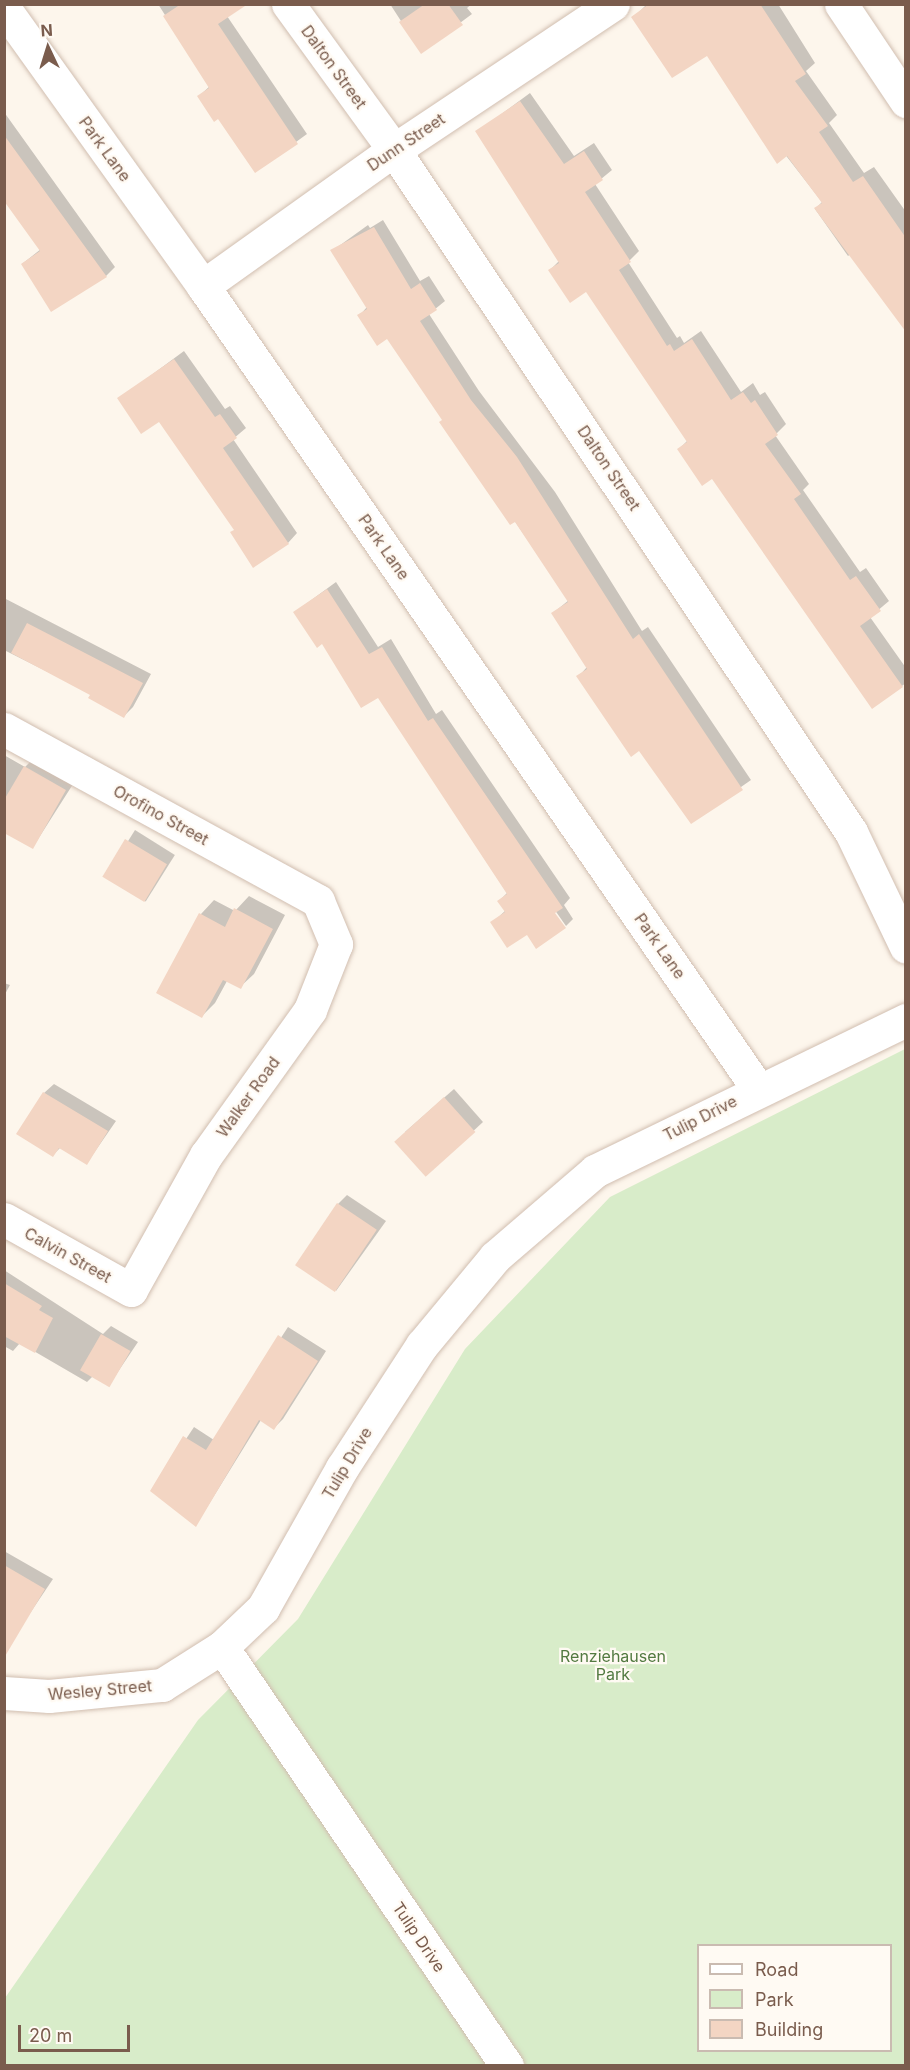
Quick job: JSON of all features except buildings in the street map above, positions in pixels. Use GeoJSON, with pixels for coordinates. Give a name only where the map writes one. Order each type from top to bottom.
{"type":"FeatureCollection","features":[{"type":"Feature","properties":{"kind":"street","name":"Dalton Street"},"geometry":{"type":"LineString","coordinates":[[288,4],[394,150],[851,832],[906,947]]}},
{"type":"Feature","properties":{"kind":"street","name":"Dunn Street"},"geometry":{"type":"LineString","coordinates":[[203,285],[394,150],[613,4]]}},
{"type":"Feature","properties":{"kind":"street"},"geometry":{"type":"LineString","coordinates":[[841,4],[906,101]]}},
{"type":"Feature","properties":{"kind":"street","name":"Park Lane"},"geometry":{"type":"LineString","coordinates":[[4,8],[203,285],[758,1089]]}},
{"type":"Feature","properties":{"kind":"street","name":"Orofino Street"},"geometry":{"type":"LineString","coordinates":[[4,729],[318,901]]}},
{"type":"Feature","properties":{"kind":"street","name":"Walker Road"},"geometry":{"type":"LineString","coordinates":[[130,1290],[206,1155],[310,1010],[336,944],[318,901]]}},
{"type":"Feature","properties":{"kind":"street","name":"Tulip Drive"},"geometry":{"type":"LineString","coordinates":[[507,2066],[222,1647],[263,1608],[342,1468],[422,1345],[495,1257],[595,1171],[758,1089],[906,1020]]}},
{"type":"Feature","properties":{"kind":"street","name":"Calvin Street"},"geometry":{"type":"LineString","coordinates":[[4,1219],[130,1290]]}},
{"type":"Feature","properties":{"kind":"street","name":"Wesley Street"},"geometry":{"type":"LineString","coordinates":[[4,1693],[61,1696],[162,1685],[222,1647]]}},
{"type":"Feature","properties":{"kind":"green space","name":"Renziehausen Park"},"geometry":{"type":"Polygon","coordinates":[[[905,1049],[905,2065],[5,2066],[5,1998],[198,1720],[298,1619],[465,1349],[610,1197],[905,1049]]]}}]}
